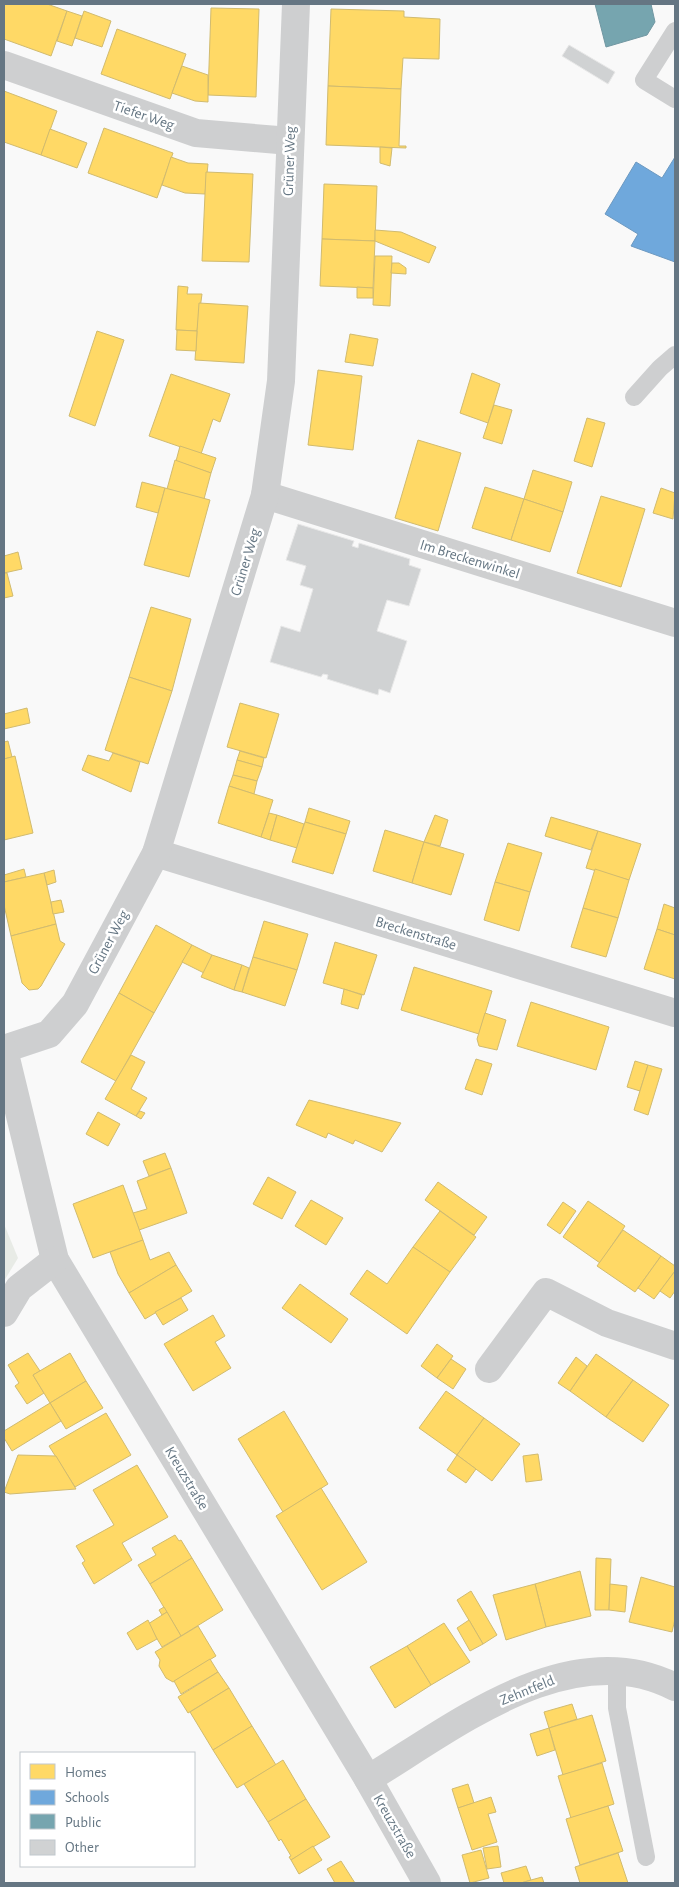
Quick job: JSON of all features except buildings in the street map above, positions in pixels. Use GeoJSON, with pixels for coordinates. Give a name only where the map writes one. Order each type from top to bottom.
{"type":"FeatureCollection","features":[{"type":"Feature","properties":{"kind":"street","name":"Grüner Weg"},"geometry":{"type":"LineString","coordinates":[[4,1050],[49,1034],[75,1004],[156,853],[266,495],[282,381],[296,4]]}},
{"type":"Feature","properties":{"kind":"street","name":"Tiefer Weg"},"geometry":{"type":"LineString","coordinates":[[4,65],[196,133],[290,141]]}},
{"type":"Feature","properties":{"kind":"street","name":"Im Breckenwinkel"},"geometry":{"type":"LineString","coordinates":[[266,495],[675,623]]}},
{"type":"Feature","properties":{"kind":"street","name":"Breckenstraße"},"geometry":{"type":"LineString","coordinates":[[156,853],[675,1013]]}},
{"type":"Feature","properties":{"kind":"street","name":"Kreuzstraße"},"geometry":{"type":"LineString","coordinates":[[4,1050],[55,1260],[368,1779],[427,1883]]}},
{"type":"Feature","properties":{"kind":"street"},"geometry":{"type":"LineString","coordinates":[[4,1312],[19,1288],[55,1260]]}},
{"type":"Feature","properties":{"kind":"street"},"geometry":{"type":"LineString","coordinates":[[489,1369],[546,1292],[607,1323],[675,1346]]}},
{"type":"Feature","properties":{"kind":"street","name":"Zehntfeld"},"geometry":{"type":"LineString","coordinates":[[368,1779],[507,1695],[562,1676],[617,1671],[663,1681],[675,1687]]}},
{"type":"Feature","properties":{"kind":"lane"},"geometry":{"type":"LineString","coordinates":[[675,31],[644,80],[675,99]]}},
{"type":"Feature","properties":{"kind":"lane"},"geometry":{"type":"LineString","coordinates":[[634,397],[660,368],[675,356]]}},
{"type":"Feature","properties":{"kind":"lane"},"geometry":{"type":"LineString","coordinates":[[617,1671],[617,1708],[646,1857]]}},
{"type":"Feature","properties":{"kind":"shaded area"},"geometry":{"type":"Polygon","coordinates":[[[4,1224],[18,1258],[4,1281],[4,1224]]]}}]}
